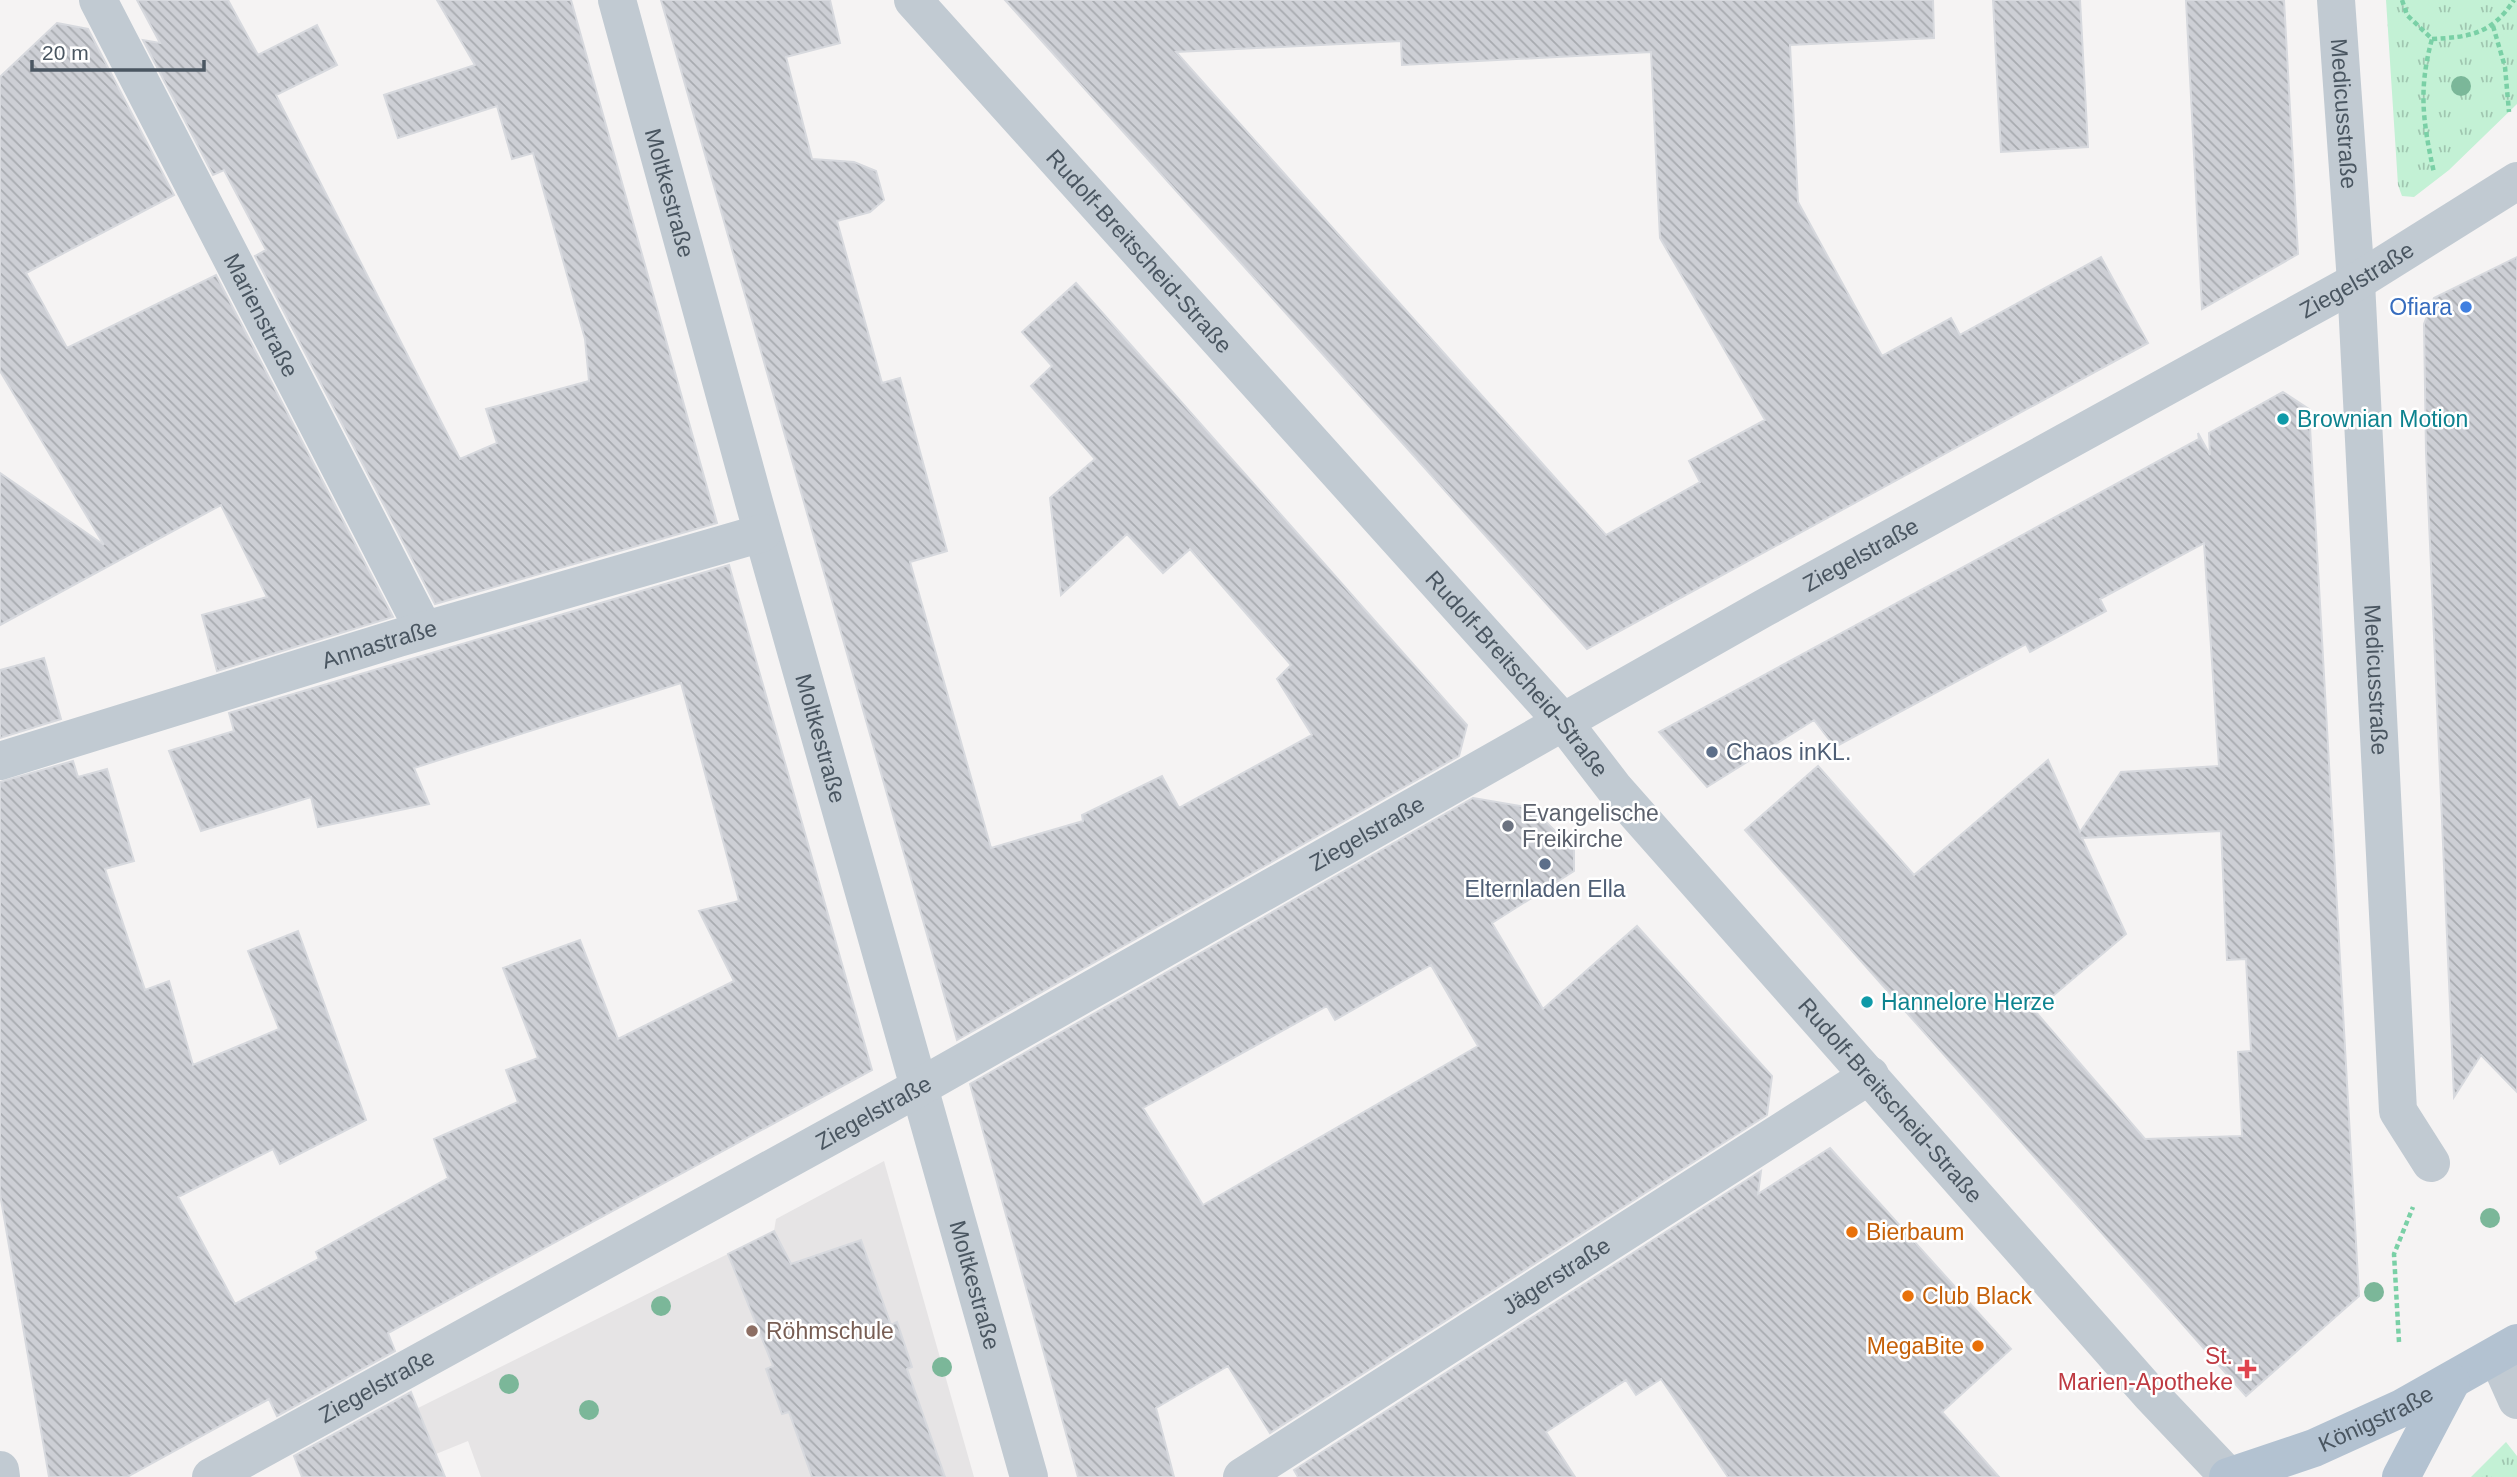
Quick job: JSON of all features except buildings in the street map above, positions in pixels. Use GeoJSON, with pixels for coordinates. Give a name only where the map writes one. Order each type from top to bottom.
{"type":"FeatureCollection","features":[{"type":"Feature","properties":{"kind":"main road","name":"Königstraße"},"geometry":{"type":"LineString","coordinates":[[2229,1477],[2314,1448],[2451,1382],[2507,1349]]}},
{"type":"Feature","properties":{"kind":"main road"},"geometry":{"type":"LineString","coordinates":[[2401,1477],[2451,1382]]}},
{"type":"Feature","properties":{"kind":"street","name":"Marienstraße"},"geometry":{"type":"LineString","coordinates":[[97,0],[425,630]]}},
{"type":"Feature","properties":{"kind":"street","name":"Moltkestraße"},"geometry":{"type":"LineString","coordinates":[[617,0],[762,533],[1030,1477]]}},
{"type":"Feature","properties":{"kind":"street","name":"Rudolf-Breitscheid-Straße"},"geometry":{"type":"LineString","coordinates":[[913,0],[1564,723],[1614,788],[2151,1395],[2229,1477]]}},
{"type":"Feature","properties":{"kind":"street","name":"Medicusstraße"},"geometry":{"type":"LineString","coordinates":[[2336,0],[2356,282],[2398,1111],[2431,1163]]}},
{"type":"Feature","properties":{"kind":"street","name":"Ziegelstraße"},"geometry":{"type":"LineString","coordinates":[[211,1477],[918,1088],[1763,608],[2356,282],[2517,181]]}},
{"type":"Feature","properties":{"kind":"street","name":"Annastraße"},"geometry":{"type":"LineString","coordinates":[[0,761],[425,630],[762,533]]}},
{"type":"Feature","properties":{"kind":"street","name":"Jägerstraße"},"geometry":{"type":"LineString","coordinates":[[1242,1477],[1870,1075]]}},
{"type":"Feature","properties":{"kind":"street"},"geometry":{"type":"LineString","coordinates":[[2507,1349],[2517,1400]]}},
{"type":"Feature","properties":{"kind":"street"},"geometry":{"type":"LineString","coordinates":[[0,1469],[1,1477]]}},
{"type":"Feature","properties":{"kind":"path"},"geometry":{"type":"LineString","coordinates":[[2402,0],[2407,15],[2432,39],[2464,37],[2493,26],[2514,0]]}},
{"type":"Feature","properties":{"kind":"path"},"geometry":{"type":"LineString","coordinates":[[2493,26],[2505,67],[2509,112]]}},
{"type":"Feature","properties":{"kind":"path"},"geometry":{"type":"LineString","coordinates":[[2432,39],[2423,72],[2422,116],[2434,173]]}},
{"type":"Feature","properties":{"kind":"path"},"geometry":{"type":"LineString","coordinates":[[2399,1342],[2394,1254],[2431,1163]]}},
{"type":"Feature","properties":{"kind":"shaded area","name":"Röhmschule"},"geometry":{"type":"Polygon","coordinates":[[[884,1161],[974,1477],[481,1477],[468,1441],[436,1454],[418,1408],[774,1231],[776,1219],[884,1161]]]}},
{"type":"Feature","properties":{"kind":"green space"},"geometry":{"type":"Polygon","coordinates":[[[2386,0],[2517,0],[2517,104],[2449,170],[2414,197],[2402,196],[2398,185],[2386,0]]]}},
{"type":"Feature","properties":{"kind":"green space"},"geometry":{"type":"Polygon","coordinates":[[[2506,1442],[2517,1456],[2517,1477],[2471,1477],[2506,1442]]]}},
{"type":"Feature","properties":{"kind":"place","name":"Ofiara"},"geometry":{"type":"Point","coordinates":[2466,307]}},
{"type":"Feature","properties":{"kind":"place","name":"Brownian Motion"},"geometry":{"type":"Point","coordinates":[2283,419]}},
{"type":"Feature","properties":{"kind":"place","name":"Chaos inKL."},"geometry":{"type":"Point","coordinates":[1712,752]}},
{"type":"Feature","properties":{"kind":"place","name":"Evangelische Freikirche"},"geometry":{"type":"Point","coordinates":[1508,826]}},
{"type":"Feature","properties":{"kind":"place","name":"Elternladen Ella"},"geometry":{"type":"Point","coordinates":[1545,864]}},
{"type":"Feature","properties":{"kind":"place","name":"Hannelore Herze"},"geometry":{"type":"Point","coordinates":[1867,1002]}},
{"type":"Feature","properties":{"kind":"place","name":"Bierbaum"},"geometry":{"type":"Point","coordinates":[1852,1232]}},
{"type":"Feature","properties":{"kind":"place","name":"Club Black"},"geometry":{"type":"Point","coordinates":[1908,1296]}},
{"type":"Feature","properties":{"kind":"place","name":"Röhmschule"},"geometry":{"type":"Point","coordinates":[752,1331]}},
{"type":"Feature","properties":{"kind":"place","name":"MegaBite"},"geometry":{"type":"Point","coordinates":[1978,1346]}},
{"type":"Feature","properties":{"kind":"place","name":"St. Marien-Apotheke"},"geometry":{"type":"Point","coordinates":[2247,1369]}}]}
